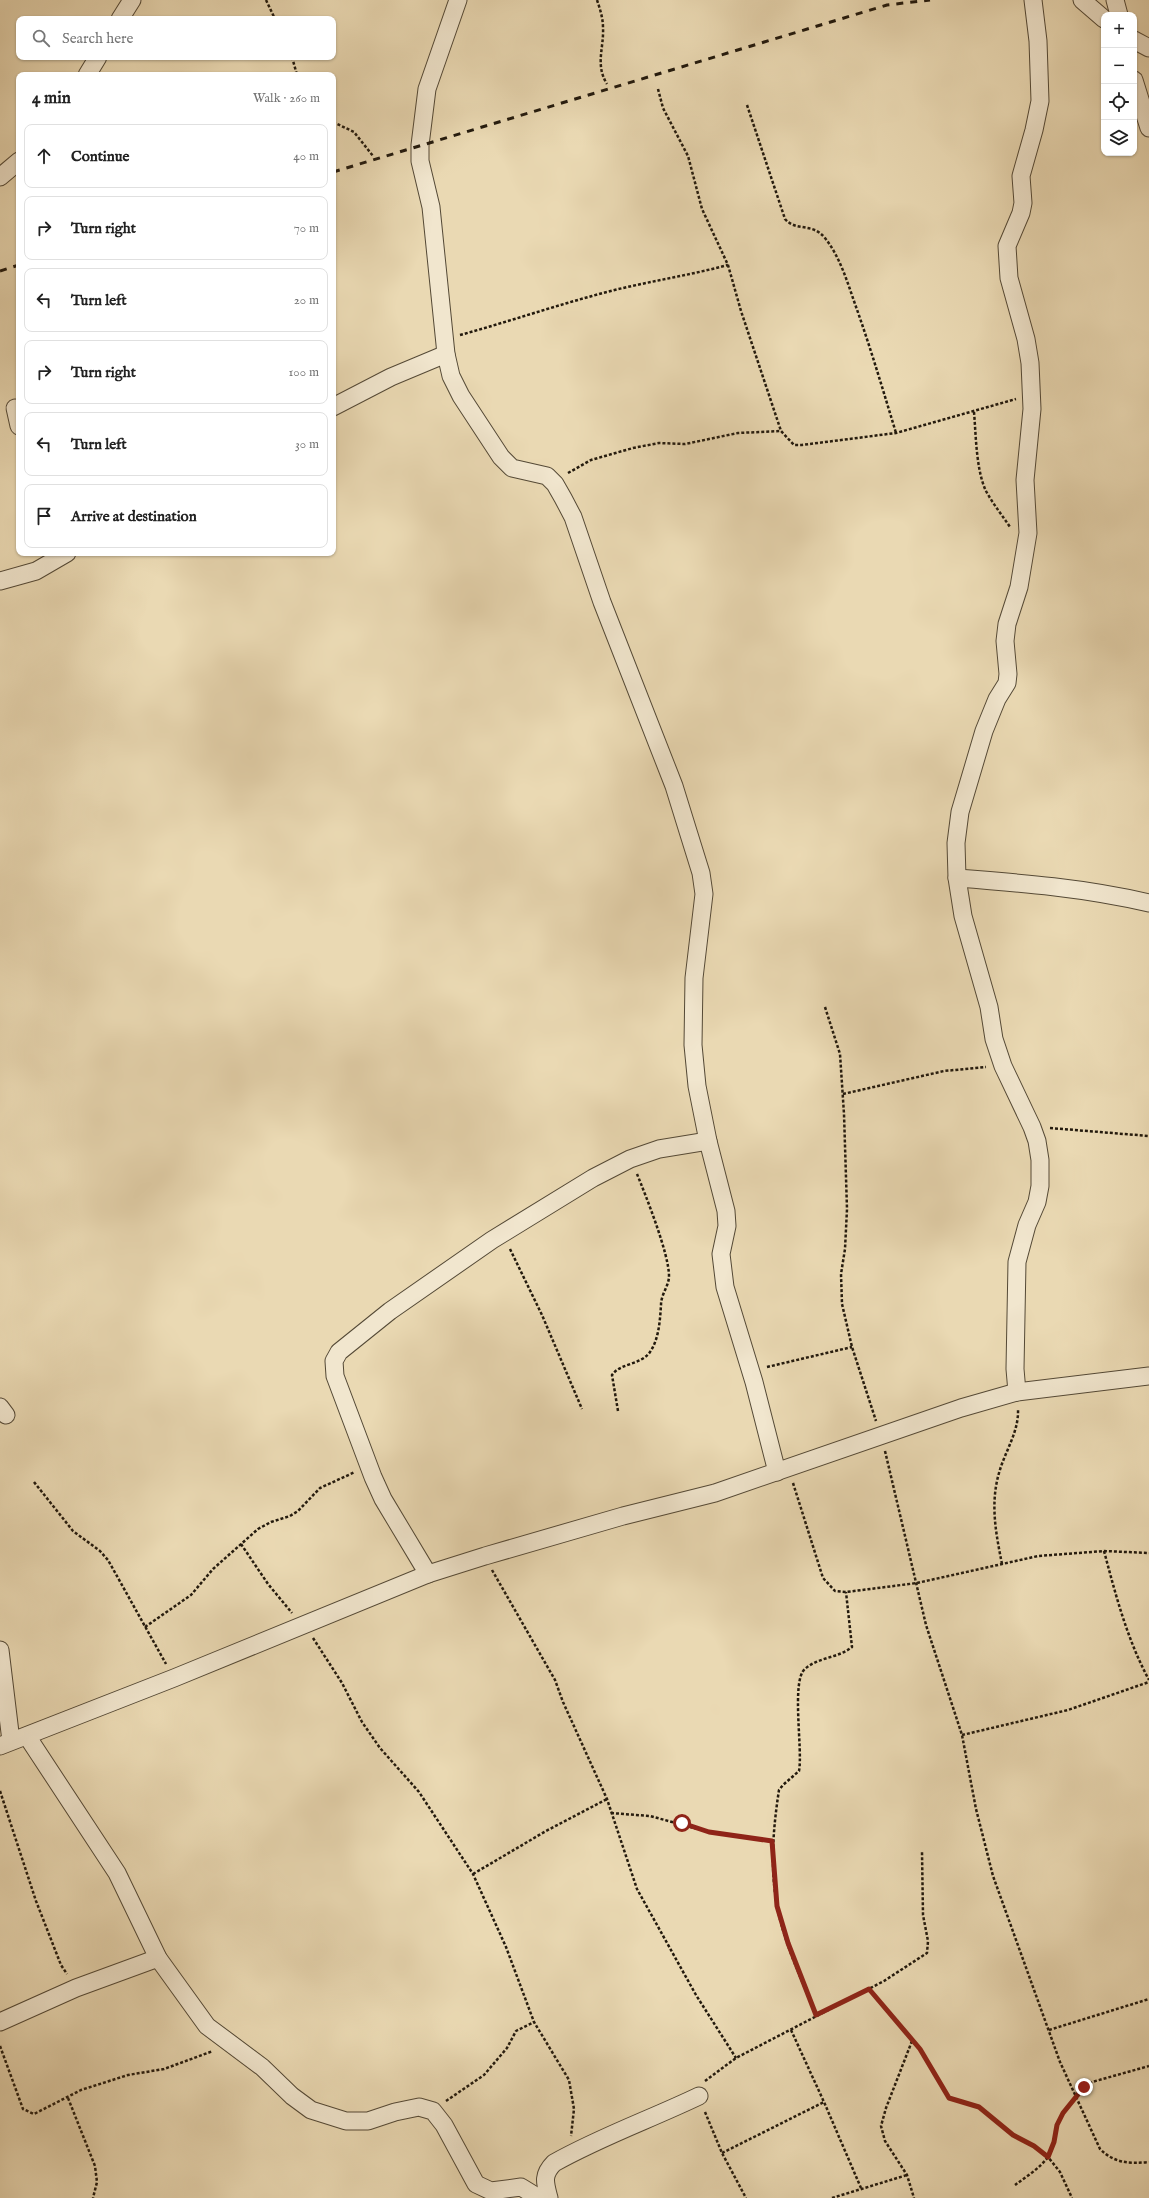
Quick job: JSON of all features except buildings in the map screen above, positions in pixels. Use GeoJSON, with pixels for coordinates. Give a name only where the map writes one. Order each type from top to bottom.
{"type":"FeatureCollection","features":[{"type":"Feature","properties":{"kind":"street"},"geometry":{"type":"LineString","coordinates":[[122,16],[132,0]]}},
{"type":"Feature","properties":{"kind":"street"},"geometry":{"type":"LineString","coordinates":[[458,0],[427,89],[420,145],[420,161],[431,207],[445,347],[451,376],[461,396],[501,457],[512,468],[540,474],[552,481],[564,498],[602,602],[674,786],[700,873],[704,894],[694,978],[693,1045],[697,1086],[708,1141],[726,1211],[727,1226],[721,1254],[725,1287],[783,1470]]}},
{"type":"Feature","properties":{"kind":"street"},"geometry":{"type":"LineString","coordinates":[[1017,1392],[1015,1369],[1017,1262],[1027,1225],[1037,1202],[1040,1186],[1037,1142],[1032,1127],[1003,1066],[963,916],[957,878],[957,828],[960,812],[984,732],[997,698],[1007,683],[1008,674],[1005,641],[1007,624],[1019,587],[1028,533],[1025,480],[1032,409],[1030,363],[1026,339],[1009,278],[1007,246],[1023,203],[1021,176],[1034,130],[1040,100],[1038,41],[1033,0]]}},
{"type":"Feature","properties":{"kind":"street"},"geometry":{"type":"LineString","coordinates":[[1082,0],[1101,16]]}},
{"type":"Feature","properties":{"kind":"street"},"geometry":{"type":"LineString","coordinates":[[1115,0],[1118,12]]}},
{"type":"Feature","properties":{"kind":"street"},"geometry":{"type":"LineString","coordinates":[[1137,42],[1149,48]]}},
{"type":"Feature","properties":{"kind":"street"},"geometry":{"type":"LineString","coordinates":[[89,72],[96,60]]}},
{"type":"Feature","properties":{"kind":"street"},"geometry":{"type":"LineString","coordinates":[[1135,84],[1149,128]]}},
{"type":"Feature","properties":{"kind":"street"},"geometry":{"type":"LineString","coordinates":[[0,177],[16,164]]}},
{"type":"Feature","properties":{"kind":"street"},"geometry":{"type":"LineString","coordinates":[[336,404],[391,377],[445,347]]}},
{"type":"Feature","properties":{"kind":"street"},"geometry":{"type":"LineString","coordinates":[[15,408],[16,412]]}},
{"type":"Feature","properties":{"kind":"street"},"geometry":{"type":"LineString","coordinates":[[0,582],[36,570],[48,558]]}},
{"type":"Feature","properties":{"kind":"street"},"geometry":{"type":"LineString","coordinates":[[957,878],[1043,884],[1106,893],[1149,903]]}},
{"type":"Feature","properties":{"kind":"street"},"geometry":{"type":"LineString","coordinates":[[428,1574],[383,1498],[368,1466],[335,1376],[334,1361],[339,1352],[390,1311],[502,1233],[593,1178],[630,1159],[659,1149],[708,1141]]}},
{"type":"Feature","properties":{"kind":"street"},"geometry":{"type":"LineString","coordinates":[[13,1741],[174,1678],[428,1574],[623,1516],[716,1493],[961,1408],[1017,1392],[1149,1376]]}},
{"type":"Feature","properties":{"kind":"street"},"geometry":{"type":"LineString","coordinates":[[0,1650],[13,1741],[117,1873],[158,1958],[207,2026],[262,2067],[292,2096],[311,2110],[346,2121],[368,2121],[395,2112],[418,2107],[433,2111],[444,2124],[469,2174],[476,2184],[491,2191],[521,2187],[539,2198]]}},
{"type":"Feature","properties":{"kind":"street"},"geometry":{"type":"LineString","coordinates":[[0,2022],[76,1988],[158,1958]]}},
{"type":"Feature","properties":{"kind":"street"},"geometry":{"type":"LineString","coordinates":[[549,2198],[544,2178],[548,2169],[570,2154],[699,2096]]}},
{"type":"Feature","properties":{"kind":"path"},"geometry":{"type":"LineString","coordinates":[[266,0],[274,16]]}},
{"type":"Feature","properties":{"kind":"path"},"geometry":{"type":"LineString","coordinates":[[597,0],[602,15],[603,29],[600,67],[607,84]]}},
{"type":"Feature","properties":{"kind":"path"},"geometry":{"type":"LineString","coordinates":[[293,60],[296,72]]}},
{"type":"Feature","properties":{"kind":"path"},"geometry":{"type":"LineString","coordinates":[[658,89],[663,108],[688,156],[702,209],[728,265],[741,311],[781,431],[794,445],[896,433],[1032,395]]}},
{"type":"Feature","properties":{"kind":"path"},"geometry":{"type":"LineString","coordinates":[[747,105],[785,219],[795,226],[812,227],[818,230],[824,237],[841,266],[867,336],[896,433]]}},
{"type":"Feature","properties":{"kind":"path"},"geometry":{"type":"LineString","coordinates":[[336,123],[354,132],[373,156]]}},
{"type":"Feature","properties":{"kind":"path"},"geometry":{"type":"LineString","coordinates":[[445,347],[599,294],[685,276],[728,265]]}},
{"type":"Feature","properties":{"kind":"path"},"geometry":{"type":"LineString","coordinates":[[974,412],[982,481],[990,497],[1026,550]]}},
{"type":"Feature","properties":{"kind":"path"},"geometry":{"type":"LineString","coordinates":[[552,481],[591,460],[633,448],[660,443],[685,444],[738,433],[781,431]]}},
{"type":"Feature","properties":{"kind":"path"},"geometry":{"type":"LineString","coordinates":[[825,1007],[840,1054],[843,1094],[846,1209],[840,1290],[842,1304],[852,1347],[881,1435],[933,1650],[962,1735],[976,1809],[993,1876],[1049,2030],[1076,2098],[1100,2149],[1108,2157],[1120,2162],[1149,2162]]}},
{"type":"Feature","properties":{"kind":"path"},"geometry":{"type":"LineString","coordinates":[[843,1094],[944,1071],[1003,1066]]}},
{"type":"Feature","properties":{"kind":"path"},"geometry":{"type":"LineString","coordinates":[[1032,1127],[1149,1136]]}},
{"type":"Feature","properties":{"kind":"path"},"geometry":{"type":"LineString","coordinates":[[618,1411],[612,1375],[616,1371],[646,1357],[651,1351],[656,1341],[662,1294],[668,1282],[669,1274],[664,1251],[643,1190],[630,1159]]}},
{"type":"Feature","properties":{"kind":"path"},"geometry":{"type":"LineString","coordinates":[[502,1233],[542,1315],[582,1409]]}},
{"type":"Feature","properties":{"kind":"path"},"geometry":{"type":"LineString","coordinates":[[751,1370],[852,1347]]}},
{"type":"Feature","properties":{"kind":"path"},"geometry":{"type":"LineString","coordinates":[[1002,1564],[995,1532],[993,1507],[998,1474],[1017,1424],[1017,1392]]}},
{"type":"Feature","properties":{"kind":"path"},"geometry":{"type":"LineString","coordinates":[[145,1626],[191,1595],[213,1569],[258,1529],[271,1522],[290,1516],[298,1511],[320,1488],[368,1466]]}},
{"type":"Feature","properties":{"kind":"path"},"geometry":{"type":"LineString","coordinates":[[783,1470],[823,1578],[835,1591],[846,1592],[917,1583],[1038,1556],[1104,1551],[1149,1553]]}},
{"type":"Feature","properties":{"kind":"path"},"geometry":{"type":"LineString","coordinates":[[34,1482],[73,1531],[100,1551],[108,1560],[120,1578],[174,1678]]}},
{"type":"Feature","properties":{"kind":"path"},"geometry":{"type":"LineString","coordinates":[[241,1544],[268,1584],[304,1625],[342,1682],[362,1722],[380,1748],[419,1792],[473,1874],[506,1947],[534,2022],[569,2080],[573,2092],[574,2109],[570,2154]]}},
{"type":"Feature","properties":{"kind":"path"},"geometry":{"type":"LineString","coordinates":[[962,1735],[1068,1710],[1149,1681],[1138,1660],[1122,1617],[1104,1551]]}},
{"type":"Feature","properties":{"kind":"path"},"geometry":{"type":"LineString","coordinates":[[485,1556],[496,1579],[556,1680],[563,1702],[607,1799],[637,1889],[696,1995],[736,2058]]}},
{"type":"Feature","properties":{"kind":"path"},"geometry":{"type":"LineString","coordinates":[[816,2015],[788,1943],[777,1906],[772,1841],[779,1790],[782,1785],[799,1771],[798,1694],[800,1674],[805,1668],[818,1661],[852,1647],[846,1592]]}},
{"type":"Feature","properties":{"kind":"path"},"geometry":{"type":"LineString","coordinates":[[0,1791],[36,1902],[61,1965],[76,1988]]}},
{"type":"Feature","properties":{"kind":"path"},"geometry":{"type":"LineString","coordinates":[[473,1874],[546,1831],[607,1799]]}},
{"type":"Feature","properties":{"kind":"path"},"geometry":{"type":"LineString","coordinates":[[611,1813],[650,1816],[709,1832],[772,1841]]}},
{"type":"Feature","properties":{"kind":"path"},"geometry":{"type":"LineString","coordinates":[[746,2198],[722,2153],[699,2096],[706,2080],[736,2058],[791,2030],[816,2015],[869,1989],[928,1953],[928,1941],[923,1915],[922,1852]]}},
{"type":"Feature","properties":{"kind":"path"},"geometry":{"type":"LineString","coordinates":[[869,1989],[926,2059],[949,2098],[979,2107],[1013,2135],[1034,2146],[1048,2157],[1060,2172],[1072,2198]]}},
{"type":"Feature","properties":{"kind":"path"},"geometry":{"type":"LineString","coordinates":[[1049,2030],[1149,1999]]}},
{"type":"Feature","properties":{"kind":"path"},"geometry":{"type":"LineString","coordinates":[[433,2111],[484,2075],[507,2048],[516,2031],[534,2022]]}},
{"type":"Feature","properties":{"kind":"path"},"geometry":{"type":"LineString","coordinates":[[791,2030],[861,2188]]}},
{"type":"Feature","properties":{"kind":"path"},"geometry":{"type":"LineString","coordinates":[[912,2041],[886,2108],[881,2126],[885,2141],[907,2175],[914,2198]]}},
{"type":"Feature","properties":{"kind":"path"},"geometry":{"type":"LineString","coordinates":[[0,2046],[23,2109],[34,2114],[68,2098],[81,2090],[128,2076],[164,2069],[192,2060],[231,2043]]}},
{"type":"Feature","properties":{"kind":"path"},"geometry":{"type":"LineString","coordinates":[[1015,2185],[1048,2157],[1054,2142],[1060,2119],[1084,2087],[1092,2082],[1149,2066]]}},
{"type":"Feature","properties":{"kind":"path"},"geometry":{"type":"LineString","coordinates":[[68,2098],[95,2166],[97,2182],[93,2198]]}},
{"type":"Feature","properties":{"kind":"path"},"geometry":{"type":"LineString","coordinates":[[722,2153],[824,2102]]}},
{"type":"Feature","properties":{"kind":"path"},"geometry":{"type":"LineString","coordinates":[[832,2198],[907,2175]]}},
{"type":"Feature","properties":{"kind":"railway"},"geometry":{"type":"LineString","coordinates":[[336,171],[887,5],[930,0]]}},
{"type":"Feature","properties":{"kind":"railway"},"geometry":{"type":"LineString","coordinates":[[0,271],[16,266]]}},
{"type":"Feature","properties":{"kind":"route"},"geometry":{"type":"LineString","coordinates":[[682,1823],[709,1832],[772,1841],[777,1906],[788,1943],[816,2015],[869,1989],[903,2031],[920,2049],[944,2093],[949,2098],[956,2102],[968,2103],[979,2107],[1013,2135],[1034,2146],[1048,2157],[1054,2142],[1057,2125],[1063,2113],[1084,2087]]}}]}
